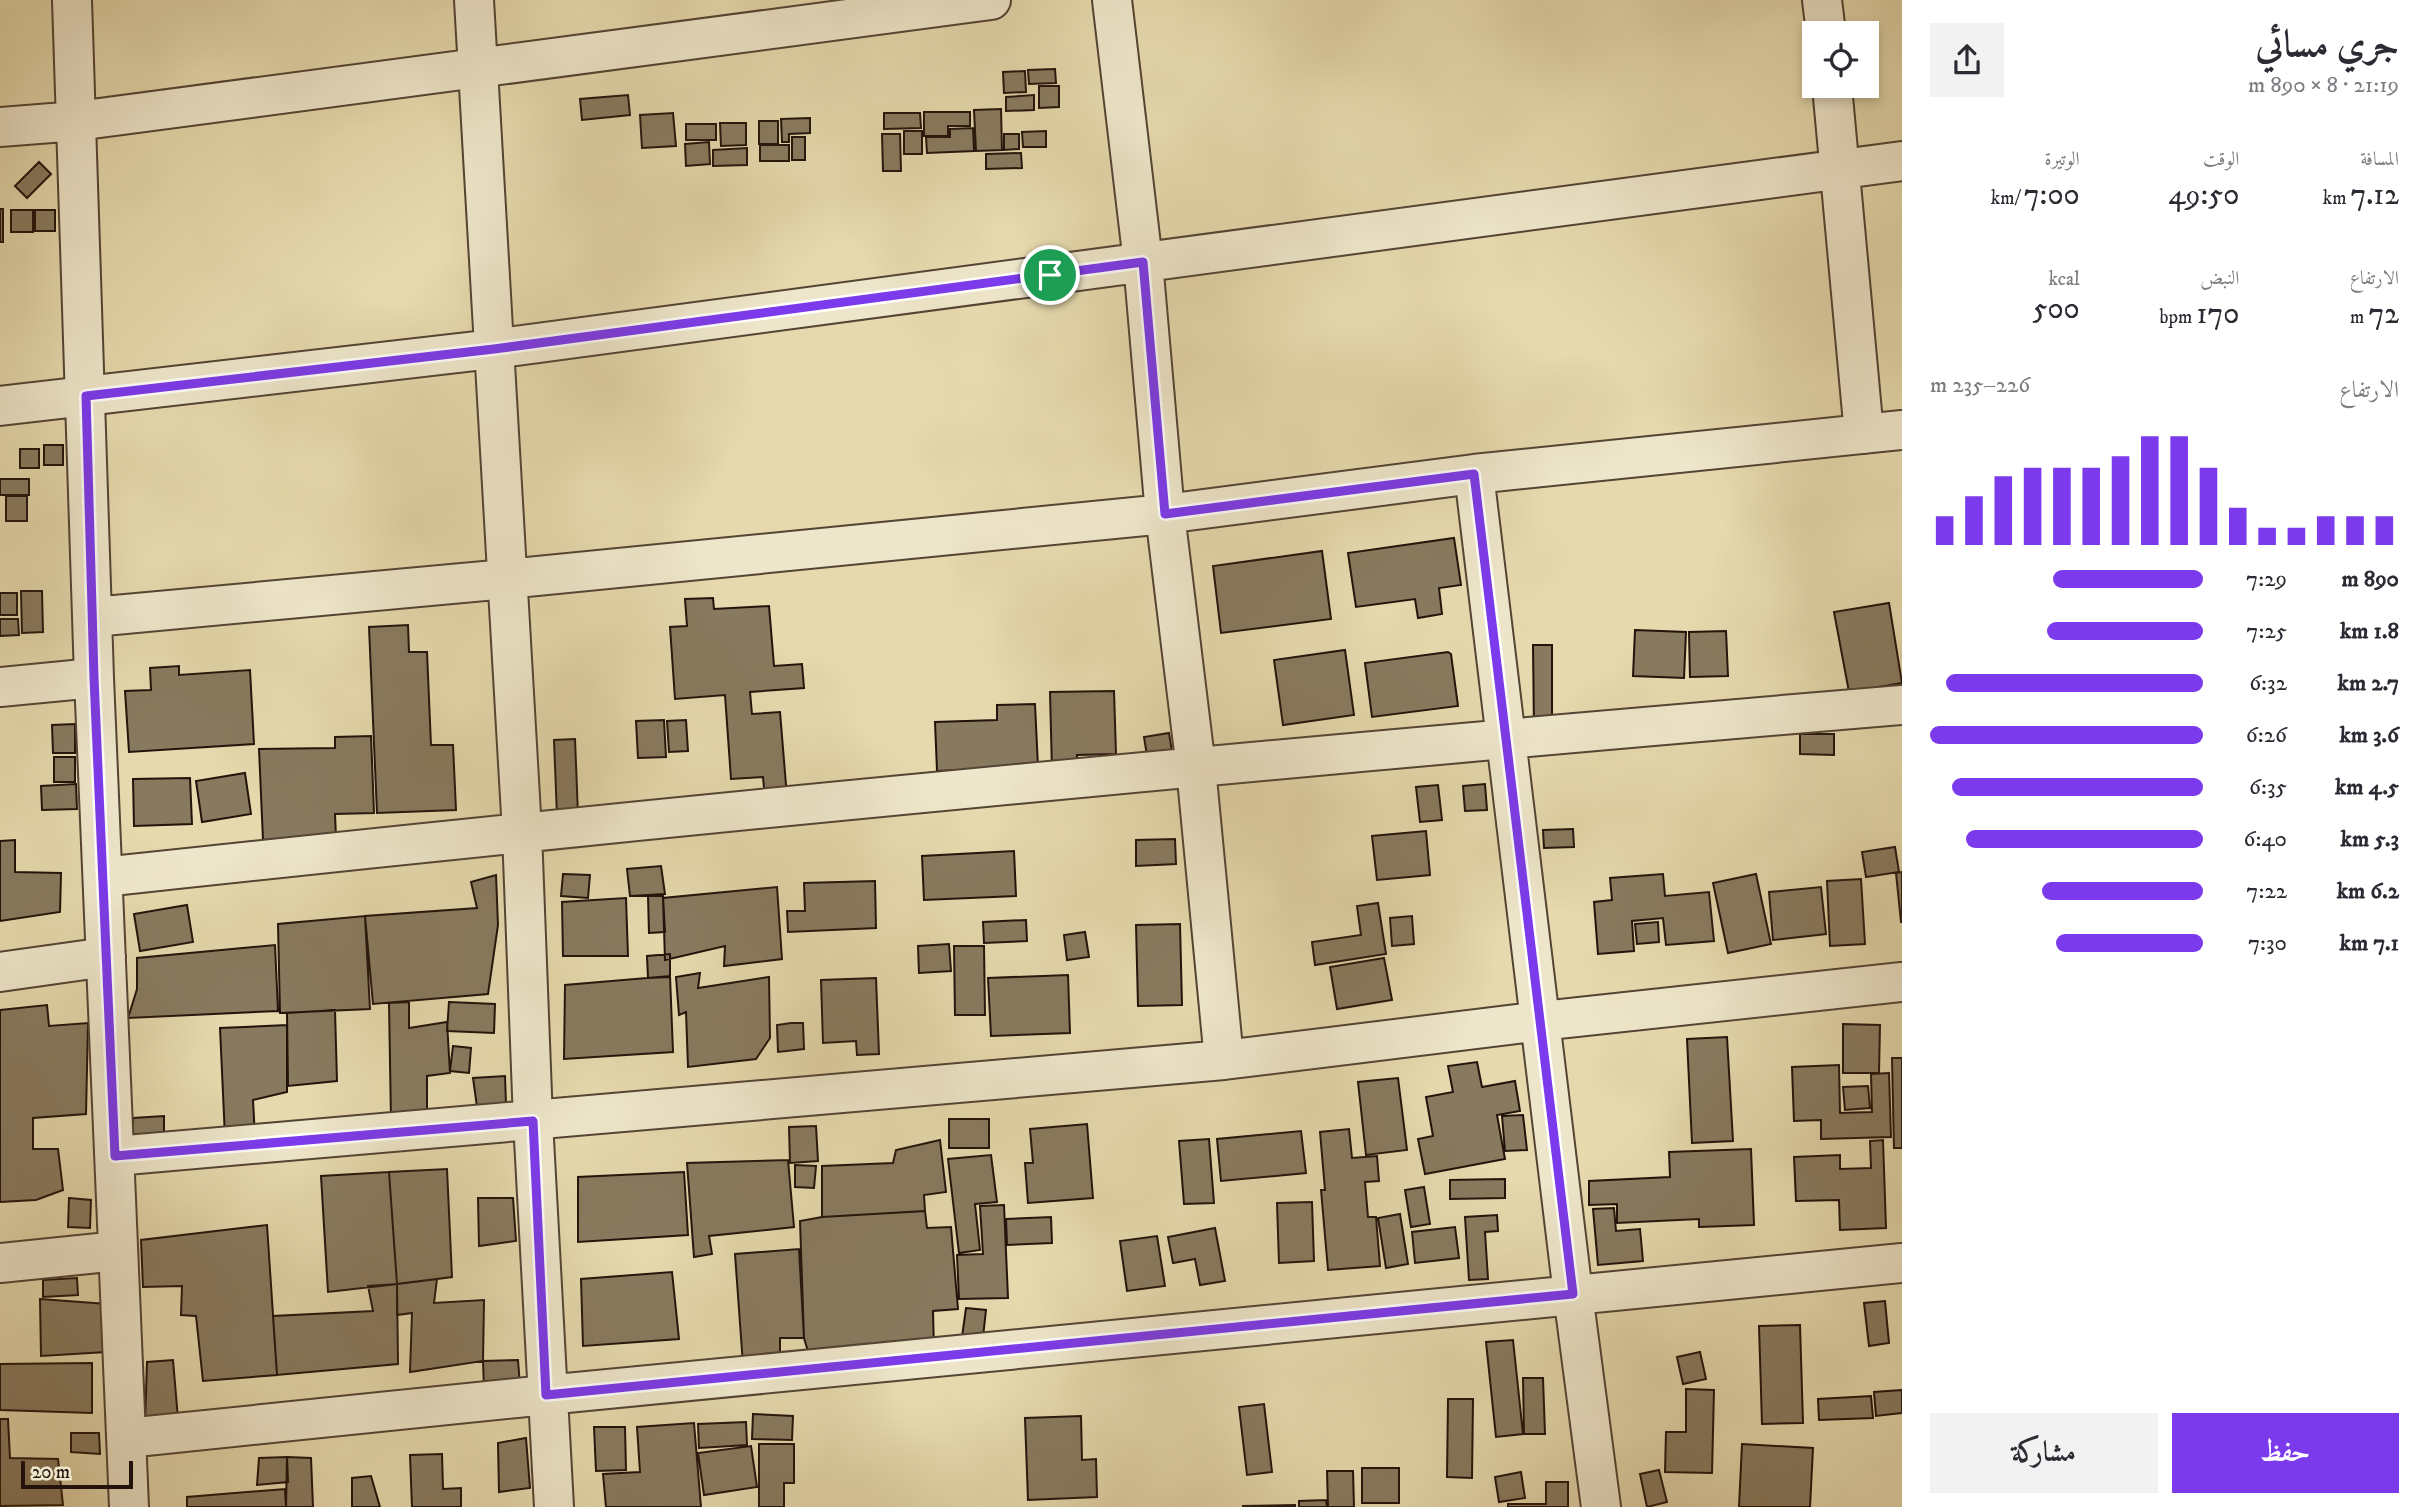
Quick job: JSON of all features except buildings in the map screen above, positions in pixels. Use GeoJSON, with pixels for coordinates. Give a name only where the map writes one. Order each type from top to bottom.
{"type":"FeatureCollection","features":[{"type":"Feature","properties":{"kind":"street"},"geometry":{"type":"LineString","coordinates":[[72,0],[94,678],[129,1507]]}},
{"type":"Feature","properties":{"kind":"street"},"geometry":{"type":"LineString","coordinates":[[474,0],[522,832],[533,1121],[554,1507]]}},
{"type":"Feature","properties":{"kind":"street"},"geometry":{"type":"LineString","coordinates":[[0,127],[77,121],[991,0]]}},
{"type":"Feature","properties":{"kind":"street"},"geometry":{"type":"LineString","coordinates":[[1112,0],[1143,262],[1165,514],[1196,768],[1224,1060]]}},
{"type":"Feature","properties":{"kind":"street"},"geometry":{"type":"LineString","coordinates":[[1822,0],[1825,21]]}},
{"type":"Feature","properties":{"kind":"street"},"geometry":{"type":"LineString","coordinates":[[1833,98],[1864,434]]}},
{"type":"Feature","properties":{"kind":"street"},"geometry":{"type":"LineString","coordinates":[[0,406],[494,349],[1902,161]]}},
{"type":"Feature","properties":{"kind":"street"},"geometry":{"type":"LineString","coordinates":[[93,617],[1165,514],[1474,474],[1902,430]]}},
{"type":"Feature","properties":{"kind":"street"},"geometry":{"type":"LineString","coordinates":[[1474,474],[1601,1507]]}},
{"type":"Feature","properties":{"kind":"street"},"geometry":{"type":"LineString","coordinates":[[0,687],[94,678]]}},
{"type":"Feature","properties":{"kind":"street"},"geometry":{"type":"LineString","coordinates":[[103,877],[522,832],[1507,738],[1902,705]]}},
{"type":"Feature","properties":{"kind":"street"},"geometry":{"type":"LineString","coordinates":[[0,972],[106,957]]}},
{"type":"Feature","properties":{"kind":"street"},"geometry":{"type":"LineString","coordinates":[[115,1156],[1224,1060],[1541,1021],[1902,982]]}},
{"type":"Feature","properties":{"kind":"street"},"geometry":{"type":"LineString","coordinates":[[0,1263],[118,1251]]}},
{"type":"Feature","properties":{"kind":"street"},"geometry":{"type":"LineString","coordinates":[[127,1438],[1902,1263]]}},
{"type":"Feature","properties":{"kind":"route"},"geometry":{"type":"LineString","coordinates":[[1143,262],[1165,514],[1474,474],[1573,1294],[546,1395],[533,1121],[115,1156],[94,678],[86,396],[494,349],[1050,275],[1143,262]]}}]}
